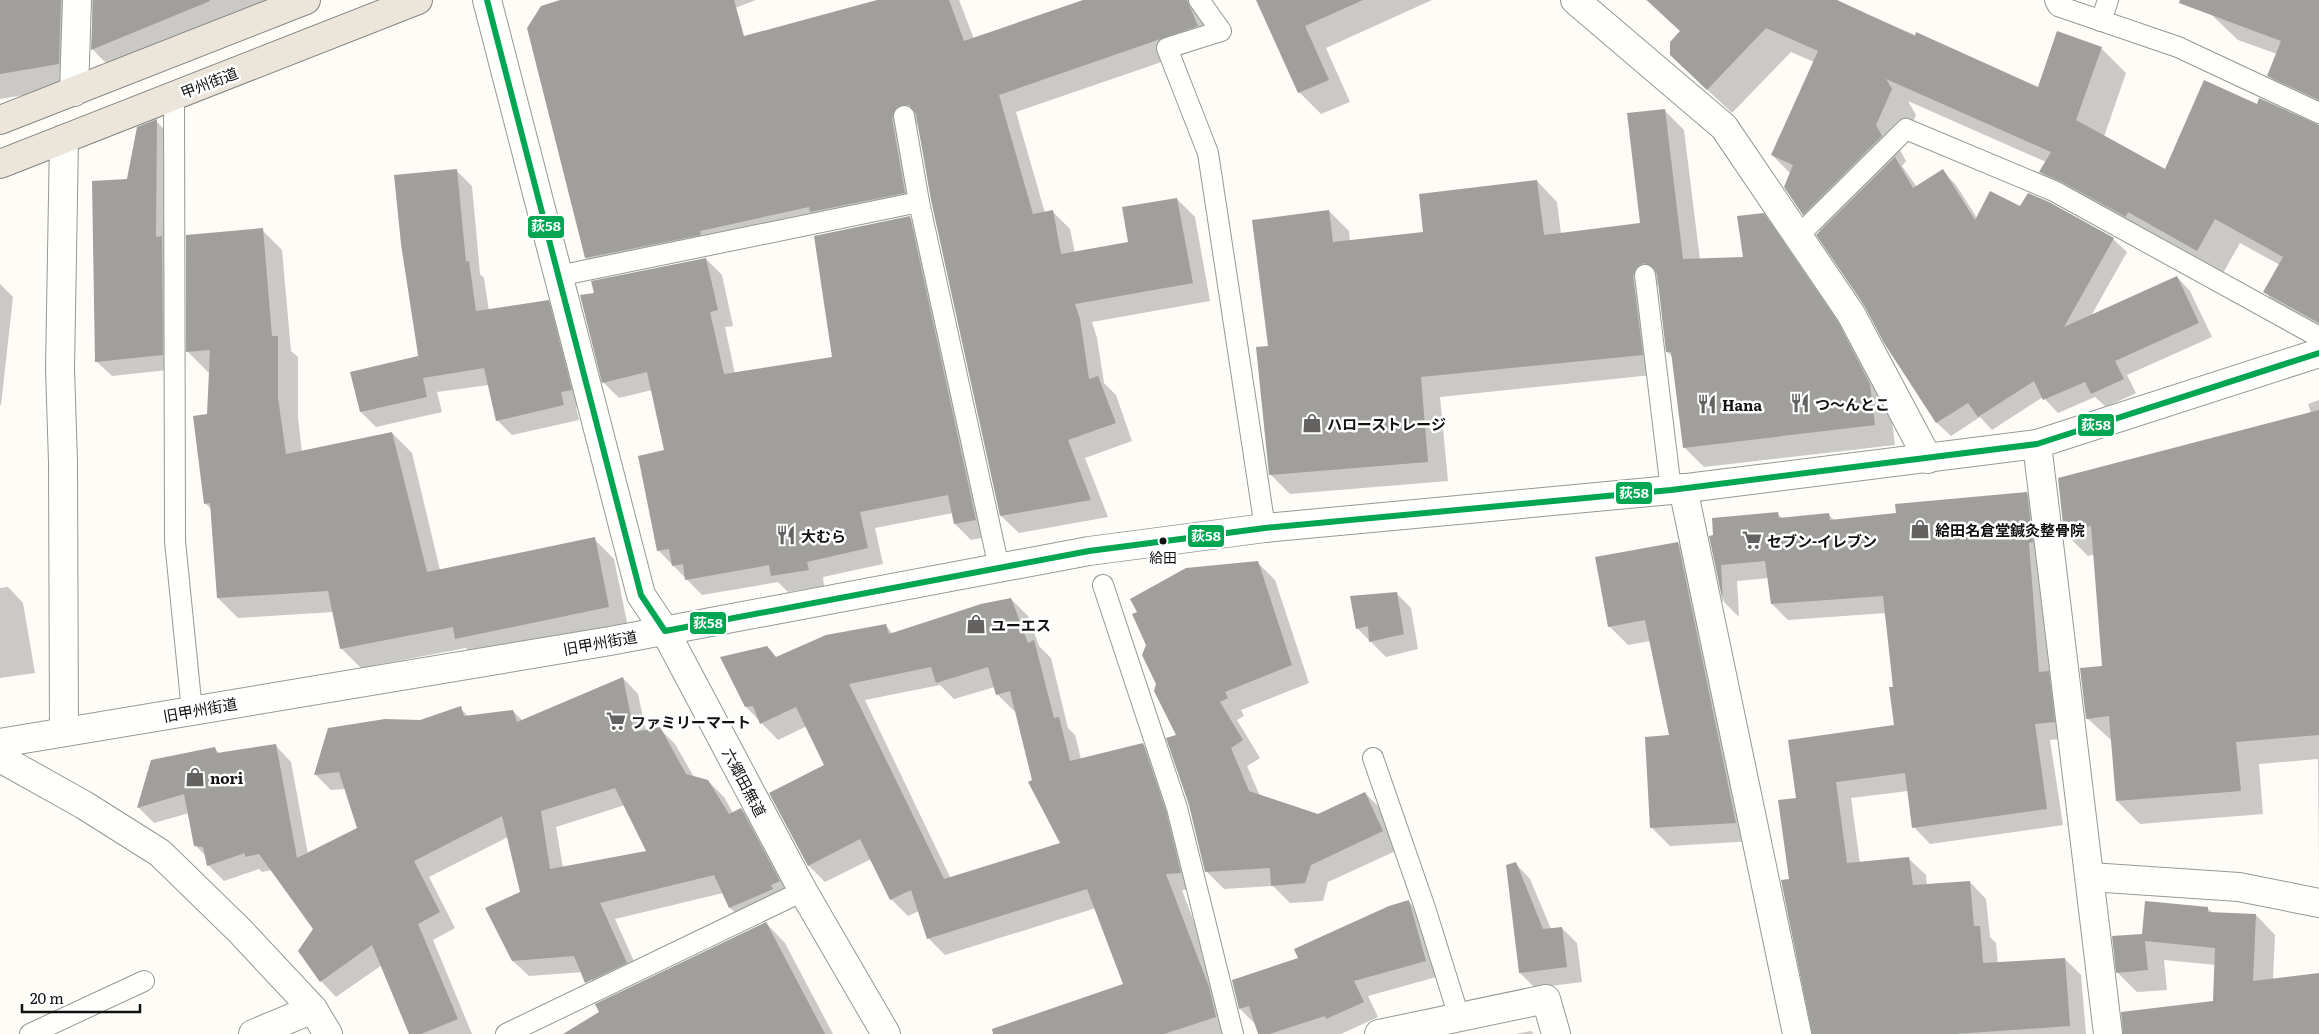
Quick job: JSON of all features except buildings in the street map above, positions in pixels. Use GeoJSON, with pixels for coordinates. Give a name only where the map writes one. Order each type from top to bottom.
{"type":"FeatureCollection","features":[{"type":"Feature","properties":{"kind":"highway"},"geometry":{"type":"LineString","coordinates":[[0,120],[306,0]]}},
{"type":"Feature","properties":{"kind":"highway","name":"甲州街道"},"geometry":{"type":"LineString","coordinates":[[0,164],[418,0]]}},
{"type":"Feature","properties":{"kind":"street"},"geometry":{"type":"LineString","coordinates":[[74,92],[77,0]]}},
{"type":"Feature","properties":{"kind":"street","name":"六郷田無道"},"geometry":{"type":"LineString","coordinates":[[487,0],[641,595],[665,631],[802,891],[886,1034]]}},
{"type":"Feature","properties":{"kind":"street"},"geometry":{"type":"LineString","coordinates":[[1575,0],[1724,127],[1850,314],[1928,459]]}},
{"type":"Feature","properties":{"kind":"street"},"geometry":{"type":"LineString","coordinates":[[64,139],[60,369],[63,462],[64,732]]}},
{"type":"Feature","properties":{"kind":"street","name":"旧甲州街道"},"geometry":{"type":"LineString","coordinates":[[0,743],[665,631],[1089,551],[1265,528],[1677,489],[2037,444],[2319,353]]}},
{"type":"Feature","properties":{"kind":"street"},"geometry":{"type":"LineString","coordinates":[[2037,444],[2108,1034]]}},
{"type":"Feature","properties":{"kind":"street"},"geometry":{"type":"LineString","coordinates":[[1677,489],[1797,1034]]}},
{"type":"Feature","properties":{"kind":"street"},"geometry":{"type":"LineString","coordinates":[[0,758],[84,805],[160,853],[240,931],[313,1009],[328,1034]]}},
{"type":"Feature","properties":{"kind":"street"},"geometry":{"type":"LineString","coordinates":[[2090,877],[2239,887],[2319,903]]}},
{"type":"Feature","properties":{"kind":"street"},"geometry":{"type":"LineString","coordinates":[[1379,1034],[1546,999],[1556,1034]]}},
{"type":"Feature","properties":{"kind":"street"},"geometry":{"type":"LineString","coordinates":[[253,1034],[313,1009]]}},
{"type":"Feature","properties":{"kind":"lane"},"geometry":{"type":"LineString","coordinates":[[1200,0],[1221,31],[1167,48],[1208,153],[1265,528]]}},
{"type":"Feature","properties":{"kind":"lane"},"geometry":{"type":"LineString","coordinates":[[2055,0],[2058,6],[2178,47],[2319,113]]}},
{"type":"Feature","properties":{"kind":"lane"},"geometry":{"type":"LineString","coordinates":[[2101,21],[2108,0]]}},
{"type":"Feature","properties":{"kind":"lane"},"geometry":{"type":"LineString","coordinates":[[174,96],[176,541],[192,711]]}},
{"type":"Feature","properties":{"kind":"lane"},"geometry":{"type":"LineString","coordinates":[[904,116],[919,202],[999,568]]}},
{"type":"Feature","properties":{"kind":"lane"},"geometry":{"type":"LineString","coordinates":[[1798,236],[1906,129],[2054,190],[2319,337]]}},
{"type":"Feature","properties":{"kind":"lane"},"geometry":{"type":"LineString","coordinates":[[558,276],[919,202]]}},
{"type":"Feature","properties":{"kind":"lane"},"geometry":{"type":"LineString","coordinates":[[1645,275],[1677,489]]}},
{"type":"Feature","properties":{"kind":"lane"},"geometry":{"type":"LineString","coordinates":[[1103,585],[1177,808],[1233,1034]]}},
{"type":"Feature","properties":{"kind":"lane"},"geometry":{"type":"LineString","coordinates":[[1373,758],[1425,908],[1459,1017]]}},
{"type":"Feature","properties":{"kind":"lane"},"geometry":{"type":"LineString","coordinates":[[506,1034],[802,891]]}},
{"type":"Feature","properties":{"kind":"lane"},"geometry":{"type":"LineString","coordinates":[[30,1034],[144,981]]}},
{"type":"Feature","properties":{"kind":"transit line","name":"荻58"},"geometry":{"type":"LineString","coordinates":[[487,0],[641,595],[665,631],[1089,551],[1265,528],[1671,490],[2037,444],[2319,353]]}},
{"type":"Feature","properties":{"kind":"place","name":"つ～んとこ"},"geometry":{"type":"Point","coordinates":[1800,403]}},
{"type":"Feature","properties":{"kind":"place","name":"Hana"},"geometry":{"type":"Point","coordinates":[1707,404]}},
{"type":"Feature","properties":{"kind":"place","name":"ハローストレージ"},"geometry":{"type":"Point","coordinates":[1312,423]}},
{"type":"Feature","properties":{"kind":"place","name":"給田名倉堂鍼灸整骨院"},"geometry":{"type":"Point","coordinates":[1920,529]}},
{"type":"Feature","properties":{"kind":"place","name":"大むら"},"geometry":{"type":"Point","coordinates":[786,535]}},
{"type":"Feature","properties":{"kind":"place","name":"セブン-イレブン"},"geometry":{"type":"Point","coordinates":[1752,540]}},
{"type":"Feature","properties":{"kind":"place","name":"給田"},"geometry":{"type":"Point","coordinates":[1163,541]}},
{"type":"Feature","properties":{"kind":"place","name":"ユーエス"},"geometry":{"type":"Point","coordinates":[976,624]}},
{"type":"Feature","properties":{"kind":"place","name":"ファミリーマート"},"geometry":{"type":"Point","coordinates":[616,721]}},
{"type":"Feature","properties":{"kind":"place","name":"nori"},"geometry":{"type":"Point","coordinates":[195,777]}}]}
